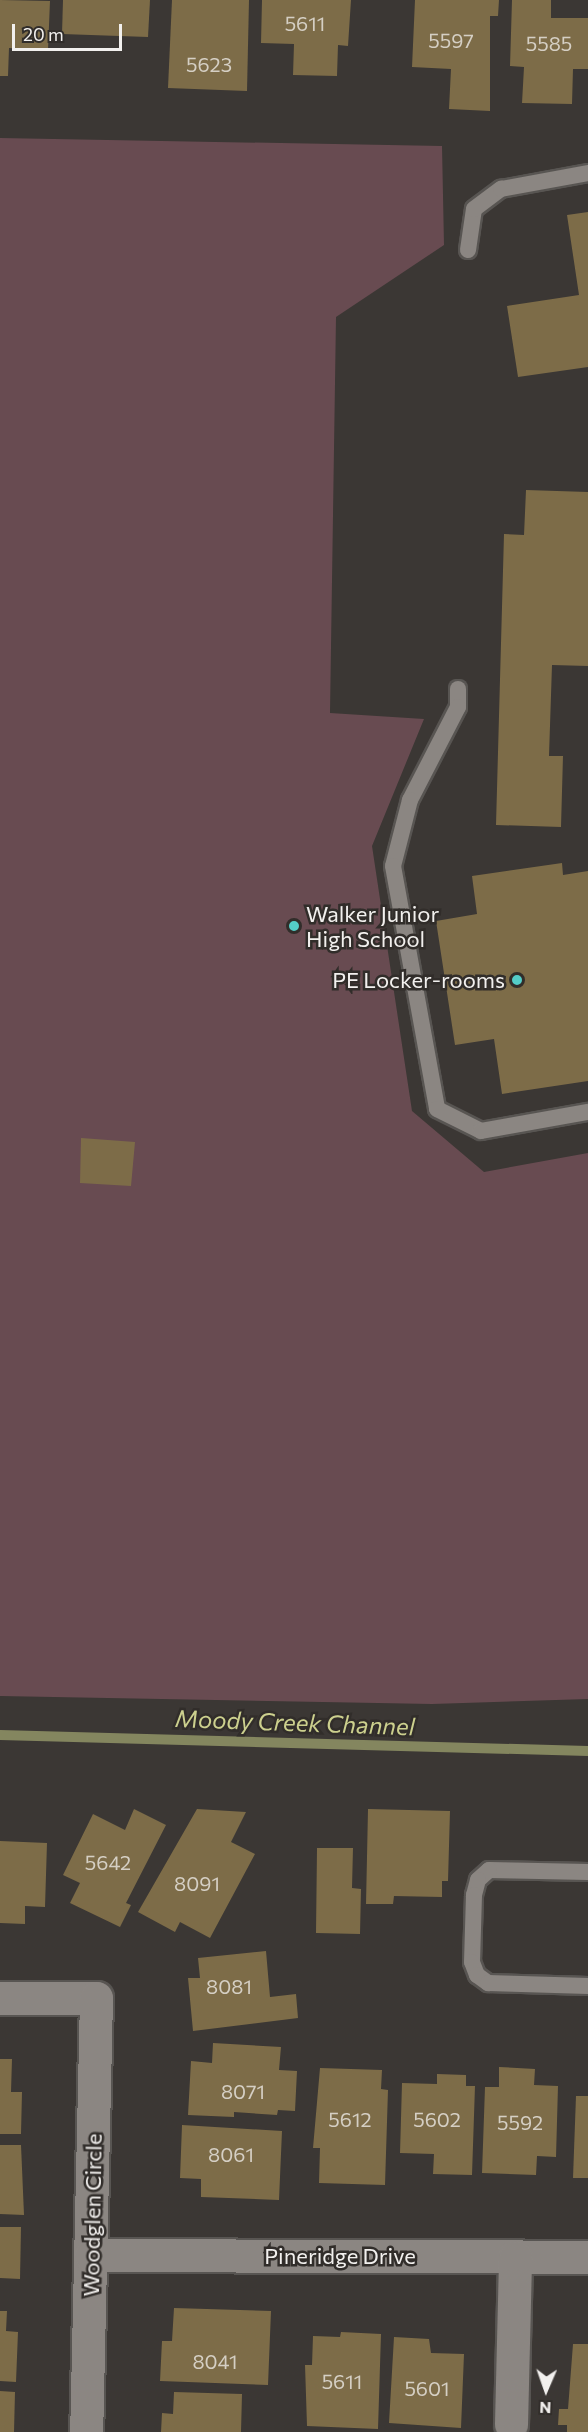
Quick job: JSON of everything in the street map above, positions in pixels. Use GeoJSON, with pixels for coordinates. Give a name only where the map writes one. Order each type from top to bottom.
{"type":"FeatureCollection","features":[{"type":"Feature","properties":{"kind":"street","name":"Woodglen Circle"},"geometry":{"type":"LineString","coordinates":[[0,1998],[96,1998],[86,2432]]}},
{"type":"Feature","properties":{"kind":"street","name":"Pineridge Drive"},"geometry":{"type":"LineString","coordinates":[[91,2255],[588,2257]]}},
{"type":"Feature","properties":{"kind":"street"},"geometry":{"type":"LineString","coordinates":[[511,2424],[515,2257]]}},
{"type":"Feature","properties":{"kind":"lane"},"geometry":{"type":"LineString","coordinates":[[468,250],[474,209],[501,189],[588,173]]}},
{"type":"Feature","properties":{"kind":"lane"},"geometry":{"type":"LineString","coordinates":[[458,689],[458,707],[410,800],[393,866],[437,1109],[481,1131],[588,1112]]}},
{"type":"Feature","properties":{"kind":"lane"},"geometry":{"type":"LineString","coordinates":[[588,1872],[489,1870],[478,1880],[474,1895],[472,1962],[477,1975],[488,1983],[588,1986]]}},
{"type":"Feature","properties":{"kind":"shaded area","name":"Walker Junior High School"},"geometry":{"type":"Polygon","coordinates":[[[0,138],[442,146],[444,245],[336,317],[330,713],[424,719],[372,846],[412,1111],[484,1172],[588,1153],[588,1699],[432,1704],[0,1696],[0,138]]]}},
{"type":"Feature","properties":{"kind":"building"},"geometry":{"type":"Polygon","coordinates":[[[0,0],[50,1],[48,50],[9,48],[8,76],[0,76],[0,0]]]}},
{"type":"Feature","properties":{"kind":"building"},"geometry":{"type":"Polygon","coordinates":[[[63,0],[150,0],[148,37],[62,34],[63,0]]]}},
{"type":"Feature","properties":{"kind":"building"},"geometry":{"type":"Polygon","coordinates":[[[172,0],[249,0],[247,91],[168,88],[172,0]]]}},
{"type":"Feature","properties":{"kind":"building"},"geometry":{"type":"Polygon","coordinates":[[[262,0],[351,0],[348,46],[338,45],[337,76],[293,75],[294,44],[261,43],[262,0]]]}},
{"type":"Feature","properties":{"kind":"building"},"geometry":{"type":"Polygon","coordinates":[[[415,0],[499,0],[498,16],[490,16],[490,111],[449,109],[451,69],[412,67],[415,0]]]}},
{"type":"Feature","properties":{"kind":"building"},"geometry":{"type":"Polygon","coordinates":[[[512,0],[551,0],[551,18],[588,18],[588,69],[573,69],[572,104],[522,103],[524,67],[510,66],[512,0]]]}},
{"type":"Feature","properties":{"kind":"building"},"geometry":{"type":"Polygon","coordinates":[[[588,212],[588,367],[518,377],[507,306],[579,295],[567,215],[588,212]]]}},
{"type":"Feature","properties":{"kind":"building"},"geometry":{"type":"Polygon","coordinates":[[[526,490],[588,492],[588,666],[552,665],[549,756],[563,756],[561,827],[496,825],[504,534],[524,535],[526,490]]]}},
{"type":"Feature","properties":{"kind":"building","name":"PE Locker-rooms"},"geometry":{"type":"Polygon","coordinates":[[[562,863],[563,875],[588,871],[588,1081],[502,1094],[494,1039],[455,1045],[436,921],[477,914],[472,876],[562,863]]]}},
{"type":"Feature","properties":{"kind":"building"},"geometry":{"type":"Polygon","coordinates":[[[81,1138],[135,1142],[131,1186],[80,1183],[81,1138]]]}},
{"type":"Feature","properties":{"kind":"building"},"geometry":{"type":"Polygon","coordinates":[[[134,1809],[166,1825],[126,1903],[131,1905],[120,1927],[70,1903],[80,1883],[63,1875],[93,1814],[125,1830],[134,1809]]]}},
{"type":"Feature","properties":{"kind":"building"},"geometry":{"type":"Polygon","coordinates":[[[197,1809],[246,1812],[231,1842],[255,1854],[210,1938],[180,1922],[175,1932],[138,1912],[197,1809]]]}},
{"type":"Feature","properties":{"kind":"building"},"geometry":{"type":"Polygon","coordinates":[[[368,1809],[450,1811],[448,1881],[442,1881],[442,1897],[394,1896],[393,1904],[366,1904],[368,1809]]]}},
{"type":"Feature","properties":{"kind":"building"},"geometry":{"type":"Polygon","coordinates":[[[0,1841],[47,1843],[45,1907],[25,1906],[25,1924],[0,1923],[0,1841]]]}},
{"type":"Feature","properties":{"kind":"building"},"geometry":{"type":"Polygon","coordinates":[[[317,1848],[353,1848],[352,1888],[361,1889],[360,1934],[316,1933],[317,1848]]]}},
{"type":"Feature","properties":{"kind":"building"},"geometry":{"type":"Polygon","coordinates":[[[266,1951],[270,1997],[296,1994],[298,2018],[193,2031],[188,1978],[200,1978],[198,1958],[266,1951]]]}},
{"type":"Feature","properties":{"kind":"building"},"geometry":{"type":"Polygon","coordinates":[[[213,2043],[281,2047],[279,2070],[297,2071],[295,2111],[278,2110],[277,2115],[234,2112],[234,2117],[188,2115],[191,2061],[212,2063],[213,2043]]]}},
{"type":"Feature","properties":{"kind":"building"},"geometry":{"type":"Polygon","coordinates":[[[0,2059],[12,2059],[11,2092],[22,2092],[21,2134],[0,2134],[0,2059]]]}},
{"type":"Feature","properties":{"kind":"building"},"geometry":{"type":"Polygon","coordinates":[[[499,2067],[535,2069],[534,2085],[558,2086],[556,2157],[537,2156],[536,2175],[482,2173],[485,2087],[499,2087],[499,2067]]]}},
{"type":"Feature","properties":{"kind":"building"},"geometry":{"type":"Polygon","coordinates":[[[320,2068],[382,2070],[381,2089],[388,2090],[385,2185],[319,2183],[320,2148],[313,2148],[320,2068]]]}},
{"type":"Feature","properties":{"kind":"building"},"geometry":{"type":"Polygon","coordinates":[[[437,2074],[466,2075],[466,2086],[475,2086],[472,2175],[433,2174],[434,2154],[400,2153],[402,2083],[437,2084],[437,2074]]]}},
{"type":"Feature","properties":{"kind":"building"},"geometry":{"type":"Polygon","coordinates":[[[576,2096],[588,2096],[588,2178],[573,2178],[576,2096]]]}},
{"type":"Feature","properties":{"kind":"building"},"geometry":{"type":"Polygon","coordinates":[[[182,2125],[282,2131],[279,2200],[201,2197],[201,2179],[180,2178],[182,2125]]]}},
{"type":"Feature","properties":{"kind":"building"},"geometry":{"type":"Polygon","coordinates":[[[0,2145],[21,2145],[24,2215],[0,2214],[0,2145]]]}},
{"type":"Feature","properties":{"kind":"building"},"geometry":{"type":"Polygon","coordinates":[[[0,2227],[21,2227],[20,2279],[0,2278],[0,2227]]]}},
{"type":"Feature","properties":{"kind":"building"},"geometry":{"type":"Polygon","coordinates":[[[174,2308],[271,2311],[268,2385],[160,2381],[162,2341],[172,2341],[174,2308]]]}},
{"type":"Feature","properties":{"kind":"building"},"geometry":{"type":"Polygon","coordinates":[[[0,2311],[7,2311],[6,2331],[18,2332],[16,2382],[0,2381],[0,2311]]]}},
{"type":"Feature","properties":{"kind":"building"},"geometry":{"type":"Polygon","coordinates":[[[341,2332],[381,2334],[378,2429],[307,2426],[305,2365],[312,2365],[313,2336],[340,2337],[341,2332]]]}},
{"type":"Feature","properties":{"kind":"building"},"geometry":{"type":"Polygon","coordinates":[[[394,2337],[429,2339],[431,2353],[464,2354],[461,2428],[389,2423],[394,2337]]]}},
{"type":"Feature","properties":{"kind":"building"},"geometry":{"type":"Polygon","coordinates":[[[573,2344],[588,2344],[588,2432],[567,2432],[567,2425],[558,2425],[559,2409],[568,2409],[573,2344]]]}},
{"type":"Feature","properties":{"kind":"building"},"geometry":{"type":"Polygon","coordinates":[[[0,2391],[15,2392],[14,2432],[0,2432],[0,2391]]]}},
{"type":"Feature","properties":{"kind":"building"},"geometry":{"type":"Polygon","coordinates":[[[174,2392],[242,2394],[241,2432],[161,2432],[162,2413],[173,2414],[174,2392]]]}},
{"type":"Feature","properties":{"kind":"waterway","name":"Moody Creek Channel"},"geometry":{"type":"LineString","coordinates":[[0,1735],[588,1751]]}},
{"type":"Feature","properties":{"kind":"place","name":"Walker Junior High School"},"geometry":{"type":"Point","coordinates":[294,926]}},
{"type":"Feature","properties":{"kind":"place","name":"PE Locker-rooms"},"geometry":{"type":"Point","coordinates":[517,980]}}]}
